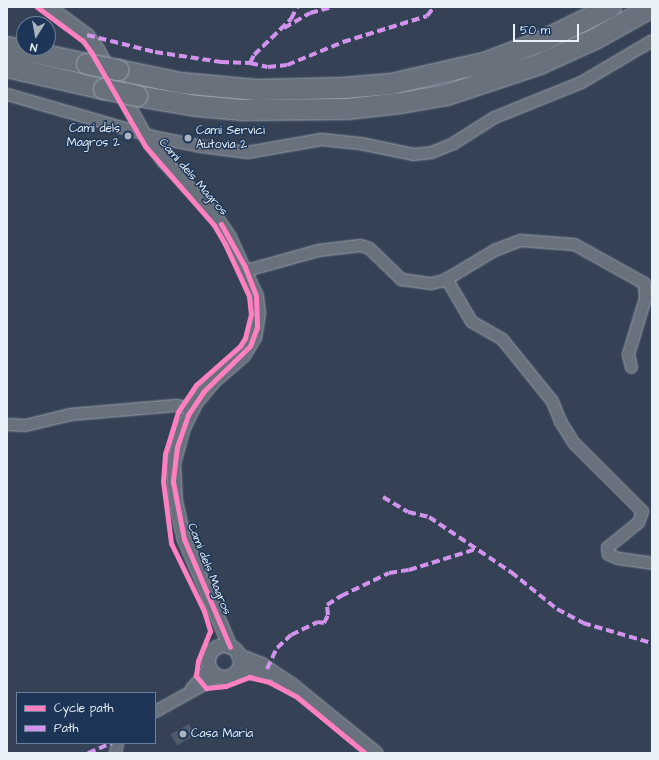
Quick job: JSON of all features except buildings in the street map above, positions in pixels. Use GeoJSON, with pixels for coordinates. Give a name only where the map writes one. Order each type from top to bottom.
{"type":"FeatureCollection","features":[{"type":"Feature","properties":{"kind":"highway"},"geometry":{"type":"LineString","coordinates":[[7,47],[181,83],[257,90],[343,88],[391,84],[484,63],[553,36],[611,7]]}},
{"type":"Feature","properties":{"kind":"highway"},"geometry":{"type":"LineString","coordinates":[[7,68],[137,96],[197,106],[242,110],[347,109],[401,103],[447,95],[540,64],[595,39],[652,7]]}},
{"type":"Feature","properties":{"kind":"street","name":"Camí dels Magros"},"geometry":{"type":"LineString","coordinates":[[49,7],[87,35],[142,131],[163,160],[215,216],[246,270],[256,296],[258,313],[254,337],[243,355],[214,380],[192,408],[182,430],[173,464],[175,501],[190,556],[216,616],[234,651]]}},
{"type":"Feature","properties":{"kind":"street"},"geometry":{"type":"LineString","coordinates":[[7,94],[175,141],[247,152],[321,139],[360,143],[413,154],[431,152],[454,143],[494,117],[581,82],[652,40]]}},
{"type":"Feature","properties":{"kind":"street"},"geometry":{"type":"LineString","coordinates":[[246,270],[318,250],[360,245],[368,248],[401,279],[431,283],[446,278],[494,250],[520,240],[574,244],[644,283],[645,298],[628,354],[631,367]]}},
{"type":"Feature","properties":{"kind":"street"},"geometry":{"type":"LineString","coordinates":[[446,278],[471,321],[502,339],[552,401],[560,421],[574,443],[642,511],[638,522],[607,547],[608,554],[618,558],[652,563]]}},
{"type":"Feature","properties":{"kind":"street"},"geometry":{"type":"LineString","coordinates":[[7,424],[25,425],[77,413],[176,405],[192,408]]}},
{"type":"Feature","properties":{"kind":"street","name":"Camí dels Magros"},"geometry":{"type":"LineString","coordinates":[[214,649],[216,616]]}},
{"type":"Feature","properties":{"kind":"street"},"geometry":{"type":"LineString","coordinates":[[213,671],[208,658],[214,649],[222,646],[261,664],[290,684],[376,753]]}},
{"type":"Feature","properties":{"kind":"street"},"geometry":{"type":"LineString","coordinates":[[234,651],[239,665],[236,672]]}},
{"type":"Feature","properties":{"kind":"street"},"geometry":{"type":"LineString","coordinates":[[213,671],[229,676],[236,672],[271,672]]}},
{"type":"Feature","properties":{"kind":"street"},"geometry":{"type":"LineString","coordinates":[[156,710],[185,694],[213,671]]}},
{"type":"Feature","properties":{"kind":"marked path"},"geometry":{"type":"LineString","coordinates":[[87,35],[155,52],[221,62],[250,63],[254,55],[291,19],[297,7]]}},
{"type":"Feature","properties":{"kind":"marked path"},"geometry":{"type":"LineString","coordinates":[[284,28],[310,13],[333,7]]}},
{"type":"Feature","properties":{"kind":"marked path"},"geometry":{"type":"LineString","coordinates":[[250,63],[268,67],[287,65],[343,42],[427,16],[434,7]]}},
{"type":"Feature","properties":{"kind":"marked path"},"geometry":{"type":"LineString","coordinates":[[383,497],[408,512],[429,517],[511,572],[557,609],[583,623],[652,643]]}},
{"type":"Feature","properties":{"kind":"marked path"},"geometry":{"type":"LineString","coordinates":[[267,669],[277,648],[291,635],[318,622],[324,623],[328,615],[327,605],[341,596],[389,573],[409,570],[476,549]]}},
{"type":"Feature","properties":{"kind":"marked path"},"geometry":{"type":"LineString","coordinates":[[88,753],[110,744]]}},
{"type":"Feature","properties":{"kind":"cycle path"},"geometry":{"type":"LineString","coordinates":[[37,7],[83,41],[91,52],[145,146],[214,225],[225,244],[249,296],[251,314],[245,338],[240,346],[196,385],[178,412],[165,454],[163,481],[171,543],[204,611],[210,631],[198,661],[196,676],[206,688],[226,686],[249,677],[269,682],[297,697],[365,753]]}},
{"type":"Feature","properties":{"kind":"cycle path"},"geometry":{"type":"LineString","coordinates":[[221,224],[245,267],[256,296],[257,327],[250,346],[204,391],[188,415],[177,447],[173,482],[184,539],[230,647]]}},
{"type":"Feature","properties":{"kind":"place","name":"Camí dels Magros 2"},"geometry":{"type":"Point","coordinates":[128,136]}},
{"type":"Feature","properties":{"kind":"place","name":"Camí Servici Autovia 2"},"geometry":{"type":"Point","coordinates":[188,138]}},
{"type":"Feature","properties":{"kind":"place","name":"Casa María"},"geometry":{"type":"Point","coordinates":[183,734]}}]}
